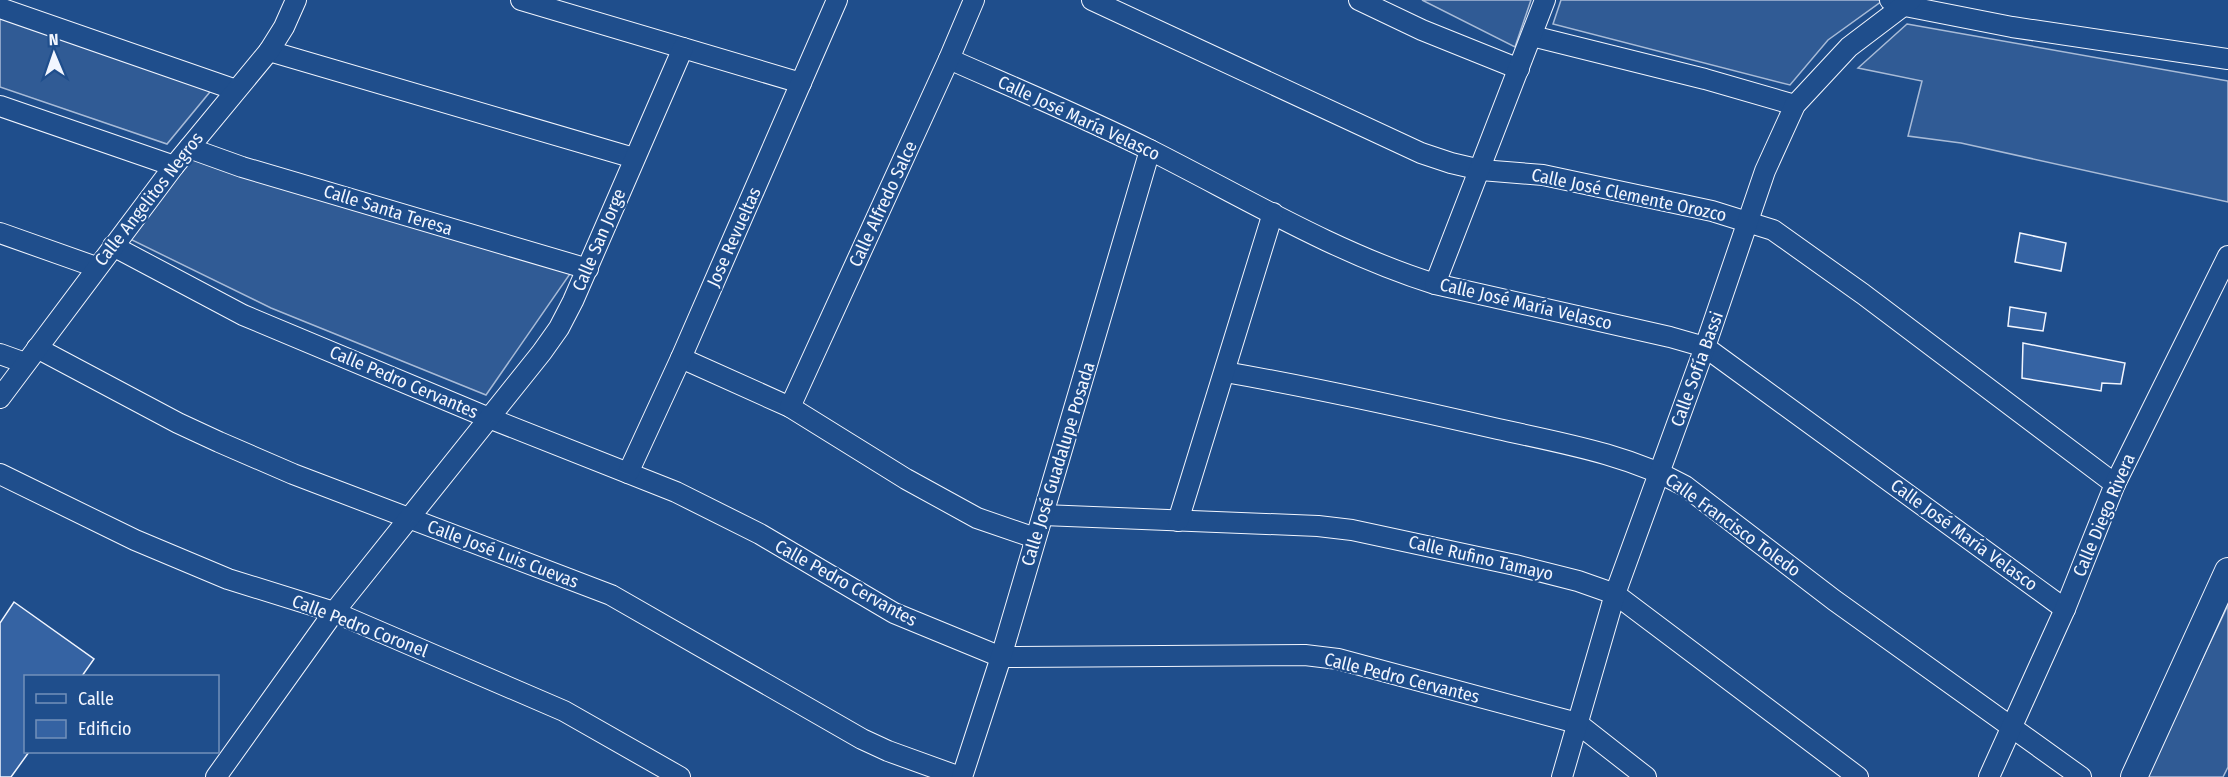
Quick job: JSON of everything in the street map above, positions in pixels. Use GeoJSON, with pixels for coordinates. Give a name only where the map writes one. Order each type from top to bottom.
{"type":"FeatureCollection","features":[{"type":"Feature","properties":{"kind":"main road"},"geometry":{"type":"LineString","coordinates":[[2134,777],[2228,571]]}},
{"type":"Feature","properties":{"kind":"street","name":"Calle Angelitos Negros"},"geometry":{"type":"LineString","coordinates":[[0,398],[174,166],[269,51],[284,27],[296,0]]}},
{"type":"Feature","properties":{"kind":"street"},"geometry":{"type":"LineString","coordinates":[[521,0],[801,82]]}},
{"type":"Feature","properties":{"kind":"street","name":"Jose Revueltas"},"geometry":{"type":"LineString","coordinates":[[628,473],[681,358],[837,0]]}},
{"type":"Feature","properties":{"kind":"street","name":"Calle Alfredo Salce"},"geometry":{"type":"LineString","coordinates":[[790,407],[974,0]]}},
{"type":"Feature","properties":{"kind":"street","name":"Calle José Clemente Orozco"},"geometry":{"type":"LineString","coordinates":[[1092,0],[1421,153],[1481,170],[1544,175],[1749,221],[1773,230],[1863,294],[2115,484]]}},
{"type":"Feature","properties":{"kind":"street"},"geometry":{"type":"LineString","coordinates":[[1359,0],[1432,34],[1520,69]]}},
{"type":"Feature","properties":{"kind":"street"},"geometry":{"type":"LineString","coordinates":[[1436,284],[1545,0]]}},
{"type":"Feature","properties":{"kind":"street"},"geometry":{"type":"LineString","coordinates":[[1902,2],[2012,27],[2228,59]]}},
{"type":"Feature","properties":{"kind":"street","name":"Calle Sofía Bassi"},"geometry":{"type":"LineString","coordinates":[[1562,777],[1615,594],[1705,347],[1765,171],[1795,105],[1849,47],[1902,2]]}},
{"type":"Feature","properties":{"kind":"street"},"geometry":{"type":"LineString","coordinates":[[0,8],[236,90]]}},
{"type":"Feature","properties":{"kind":"street"},"geometry":{"type":"LineString","coordinates":[[1532,36],[1705,79],[1795,105]]}},
{"type":"Feature","properties":{"kind":"street","name":"Calle San Jorge"},"geometry":{"type":"LineString","coordinates":[[216,777],[333,612],[554,336],[588,268],[683,48]]}},
{"type":"Feature","properties":{"kind":"street"},"geometry":{"type":"LineString","coordinates":[[269,51],[634,158]]}},
{"type":"Feature","properties":{"kind":"street","name":"Calle José María Velasco"},"geometry":{"type":"LineString","coordinates":[[949,59],[1150,150],[1351,253],[1398,272],[1436,284],[1705,347],[2065,609]]}},
{"type":"Feature","properties":{"kind":"street"},"geometry":{"type":"LineString","coordinates":[[0,106],[174,166]]}},
{"type":"Feature","properties":{"kind":"street","name":"Calle Santa Teresa"},"geometry":{"type":"LineString","coordinates":[[189,148],[264,174],[588,268]]}},
{"type":"Feature","properties":{"kind":"street","name":"Calle José Guadalupe Posada"},"geometry":{"type":"LineString","coordinates":[[961,777],[1001,657],[1150,150]]}},
{"type":"Feature","properties":{"kind":"street"},"geometry":{"type":"LineString","coordinates":[[1178,521],[1273,213]]}},
{"type":"Feature","properties":{"kind":"street"},"geometry":{"type":"LineString","coordinates":[[0,233],[96,267]]}},
{"type":"Feature","properties":{"kind":"street","name":"Calle Pedro Cervantes"},"geometry":{"type":"LineString","coordinates":[[113,246],[243,315],[716,511],[894,613],[1001,657],[1325,657],[1577,723],[1646,777]]}},
{"type":"Feature","properties":{"kind":"street","name":"Calle Diego Rivera"},"geometry":{"type":"LineString","coordinates":[[1989,777],[2065,609],[2115,484],[2228,256]]}},
{"type":"Feature","properties":{"kind":"street","name":"Calle José Luis Cuevas"},"geometry":{"type":"LineString","coordinates":[[0,354],[31,355],[208,438],[293,474],[611,594],[862,739],[888,751],[961,777]]}},
{"type":"Feature","properties":{"kind":"street"},"geometry":{"type":"LineString","coordinates":[[681,358],[790,407],[906,479],[976,518],[1035,538]]}},
{"type":"Feature","properties":{"kind":"street","name":"Calle Francisco Toledo"},"geometry":{"type":"LineString","coordinates":[[1225,372],[1299,385],[1521,434],[1627,460],[1660,472],[1684,486],[1834,600],[2081,777]]}},
{"type":"Feature","properties":{"kind":"street","name":"Calle Pedro Coronel"},"geometry":{"type":"LineString","coordinates":[[0,474],[135,540],[228,579],[333,612],[578,718],[680,777]]}},
{"type":"Feature","properties":{"kind":"street","name":"Calle Rufino Tamayo"},"geometry":{"type":"LineString","coordinates":[[1043,515],[1318,526],[1352,530],[1578,581],[1615,594],[1858,777]]}},
{"type":"Feature","properties":{"kind":"shaded area"},"geometry":{"type":"Polygon","coordinates":[[[1422,0],[1531,0],[1515,47],[1422,0]]]}},
{"type":"Feature","properties":{"kind":"shaded area"},"geometry":{"type":"Polygon","coordinates":[[[1561,0],[1882,1],[1828,40],[1790,85],[1553,24],[1561,0]]]}},
{"type":"Feature","properties":{"kind":"shaded area"},"geometry":{"type":"Polygon","coordinates":[[[0,12],[214,87],[167,144],[0,87],[0,12]]]}},
{"type":"Feature","properties":{"kind":"shaded area"},"geometry":{"type":"Polygon","coordinates":[[[1907,24],[2228,81],[2228,202],[1961,143],[1908,136],[1922,81],[1858,68],[1907,24]]]}},
{"type":"Feature","properties":{"kind":"shaded area"},"geometry":{"type":"Polygon","coordinates":[[[187,157],[572,271],[486,395],[271,308],[130,239],[187,157]]]}},
{"type":"Feature","properties":{"kind":"shaded area"},"geometry":{"type":"Polygon","coordinates":[[[2228,605],[2228,767],[2223,777],[2146,777],[2228,605]]]}},
{"type":"Feature","properties":{"kind":"building"},"geometry":{"type":"Polygon","coordinates":[[[2020,233],[2066,243],[2061,271],[2015,262],[2020,233]]]}},
{"type":"Feature","properties":{"kind":"building"},"geometry":{"type":"Polygon","coordinates":[[[2010,307],[2046,313],[2043,331],[2008,326],[2010,307]]]}},
{"type":"Feature","properties":{"kind":"building"},"geometry":{"type":"Polygon","coordinates":[[[2023,343],[2125,363],[2121,384],[2102,383],[2101,391],[2022,378],[2023,343]]]}},
{"type":"Feature","properties":{"kind":"building"},"geometry":{"type":"Polygon","coordinates":[[[14,602],[94,659],[83,675],[24,675],[24,753],[28,753],[11,777],[0,777],[0,623],[14,602]]]}}]}
